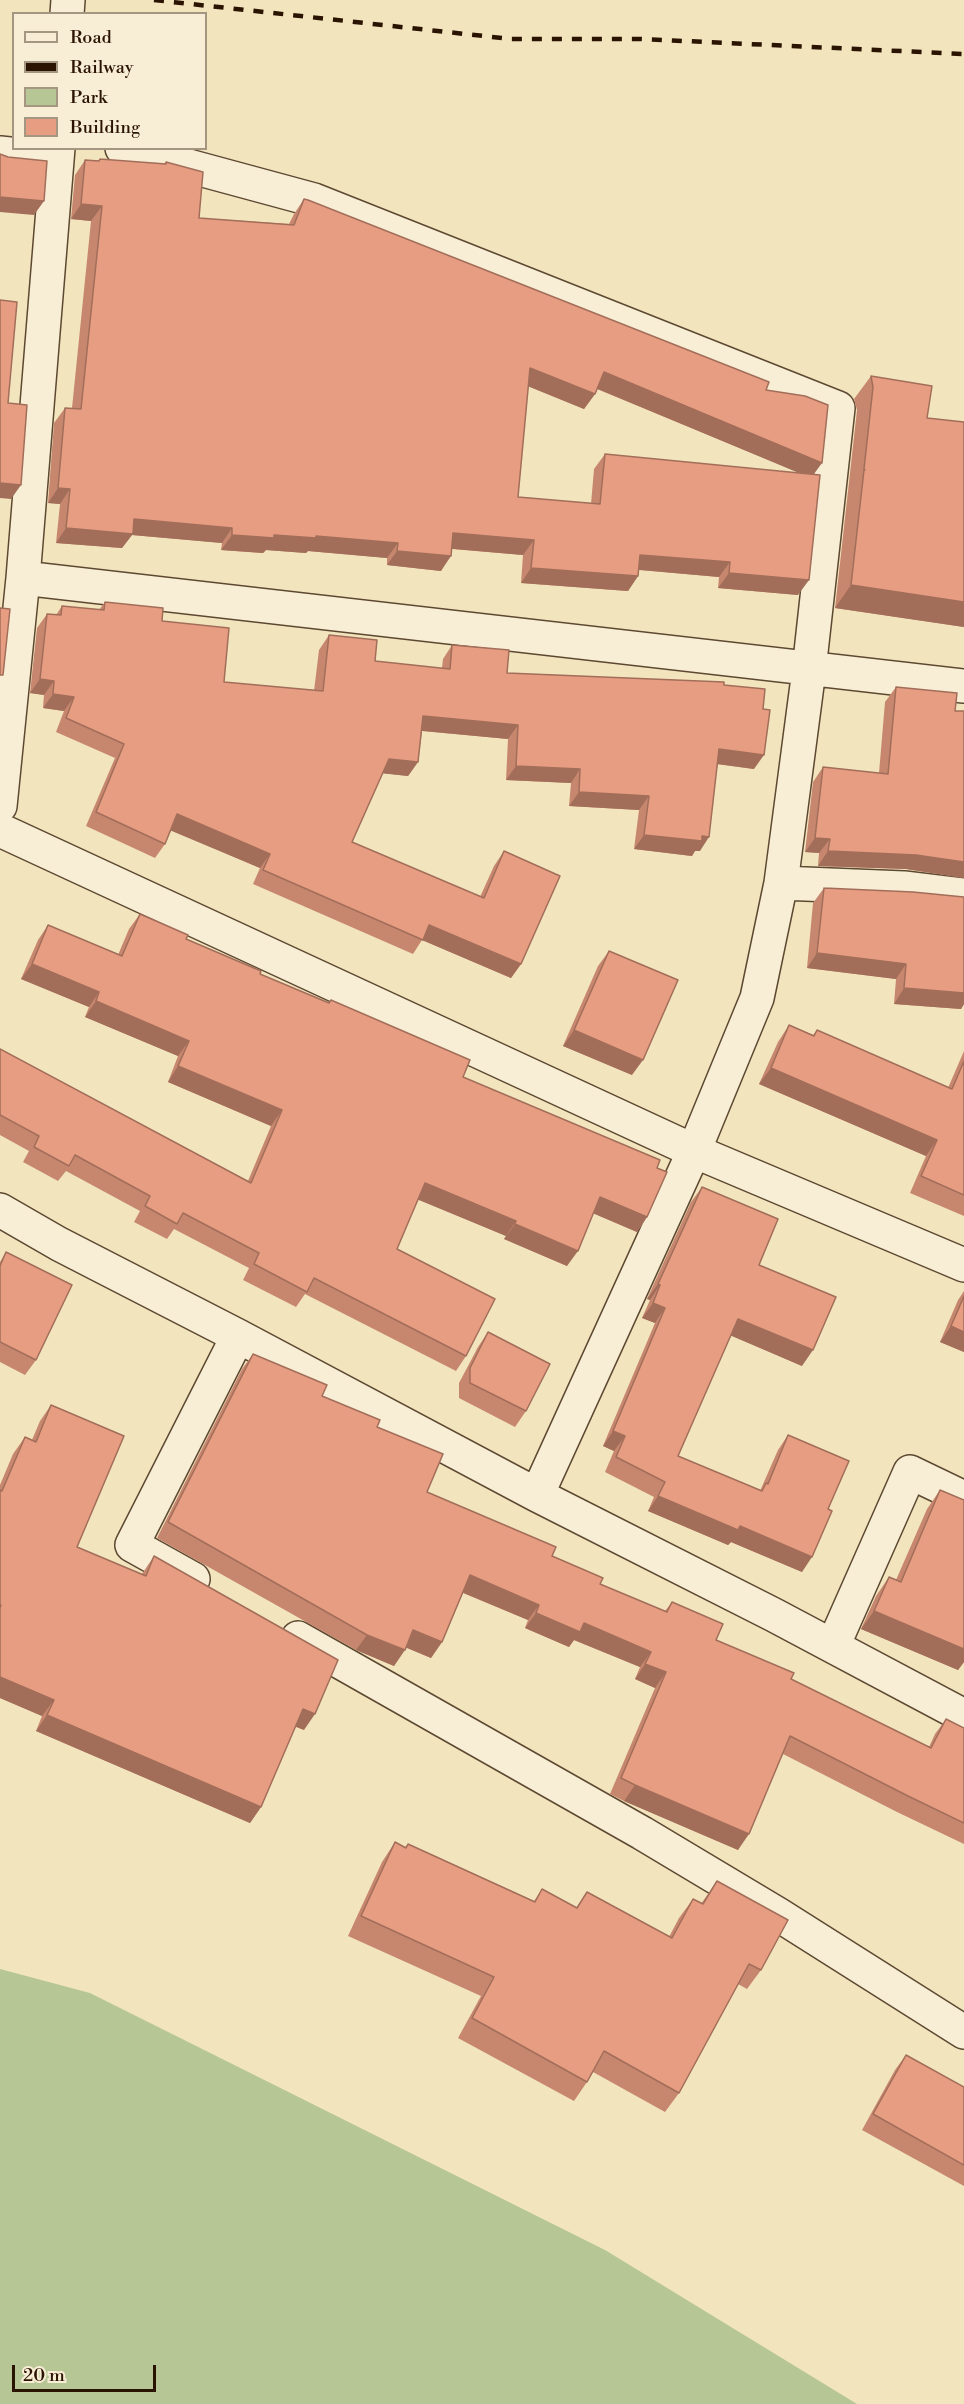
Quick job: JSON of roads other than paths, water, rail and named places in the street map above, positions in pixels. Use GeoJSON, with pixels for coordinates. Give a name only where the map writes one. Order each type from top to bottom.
{"type":"FeatureCollection","features":[{"type":"Feature","properties":{"kind":"street"},"geometry":{"type":"LineString","coordinates":[[129,150],[314,200],[838,408],[809,670],[781,883],[757,998],[694,1151],[537,1495]]}},
{"type":"Feature","properties":{"kind":"street"},"geometry":{"type":"LineString","coordinates":[[0,153],[58,154],[23,578],[0,790]]}},
{"type":"Feature","properties":{"kind":"street"},"geometry":{"type":"LineString","coordinates":[[23,578],[964,686]]}},
{"type":"Feature","properties":{"kind":"street"},"geometry":{"type":"LineString","coordinates":[[0,830],[694,1151],[964,1265]]}},
{"type":"Feature","properties":{"kind":"street"},"geometry":{"type":"LineString","coordinates":[[781,883],[904,888],[964,895]]}},
{"type":"Feature","properties":{"kind":"street"},"geometry":{"type":"LineString","coordinates":[[0,1210],[59,1244],[537,1495],[964,1716]]}},
{"type":"Feature","properties":{"kind":"street"},"geometry":{"type":"LineString","coordinates":[[216,1592],[132,1545],[238,1336]]}},
{"type":"Feature","properties":{"kind":"street"},"geometry":{"type":"LineString","coordinates":[[833,1647],[910,1472],[964,1498]]}},
{"type":"Feature","properties":{"kind":"street"},"geometry":{"type":"LineString","coordinates":[[268,1621],[642,1833],[779,1915],[964,2032]]}},
{"type":"Feature","properties":{"kind":"railway"},"geometry":{"type":"LineString","coordinates":[[154,0],[511,39],[641,39],[964,54]]}}]}
